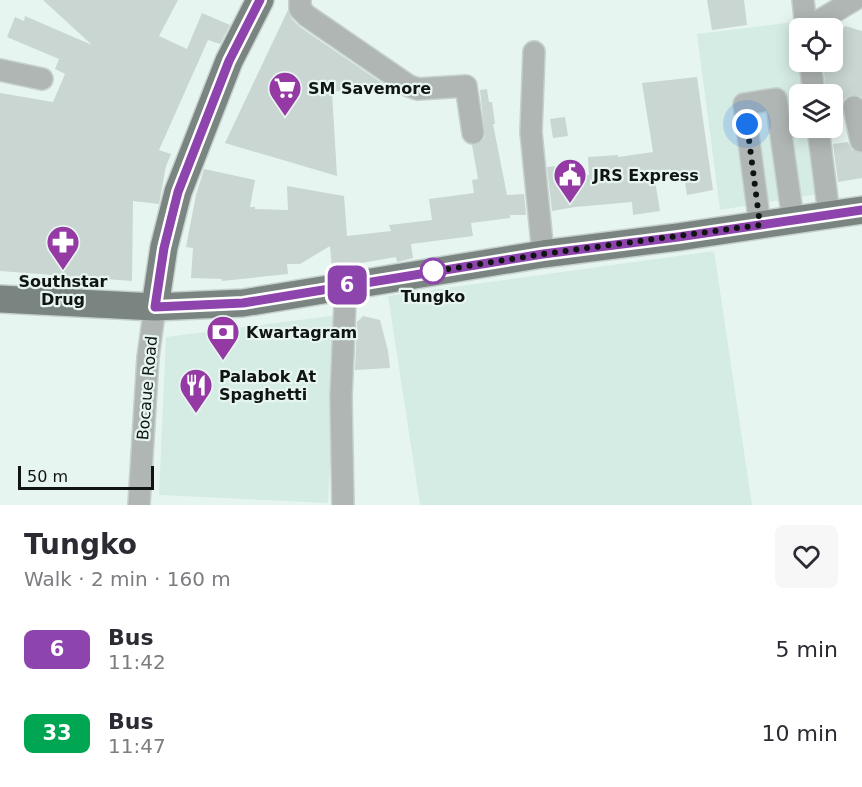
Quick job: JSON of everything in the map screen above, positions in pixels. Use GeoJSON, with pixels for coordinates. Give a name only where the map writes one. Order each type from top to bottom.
{"type":"FeatureCollection","features":[{"type":"Feature","properties":{"kind":"main road"},"geometry":{"type":"LineString","coordinates":[[155,307],[164,248],[178,192],[229,61],[260,0]]}},
{"type":"Feature","properties":{"kind":"main road"},"geometry":{"type":"LineString","coordinates":[[0,299],[155,307],[243,303],[543,254],[862,210]]}},
{"type":"Feature","properties":{"kind":"street"},"geometry":{"type":"LineString","coordinates":[[300,0],[300,9],[307,16],[409,86],[418,89],[466,86],[473,133]]}},
{"type":"Feature","properties":{"kind":"street"},"geometry":{"type":"LineString","coordinates":[[803,0],[805,18]]}},
{"type":"Feature","properties":{"kind":"street"},"geometry":{"type":"LineString","coordinates":[[823,18],[854,0]]}},
{"type":"Feature","properties":{"kind":"street"},"geometry":{"type":"LineString","coordinates":[[534,52],[531,132],[543,254]]}},
{"type":"Feature","properties":{"kind":"street"},"geometry":{"type":"LineString","coordinates":[[0,70],[42,79]]}},
{"type":"Feature","properties":{"kind":"street"},"geometry":{"type":"LineString","coordinates":[[760,225],[744,104],[776,99],[793,220]]}},
{"type":"Feature","properties":{"kind":"street"},"geometry":{"type":"LineString","coordinates":[[855,107],[861,141]]}},
{"type":"Feature","properties":{"kind":"street"},"geometry":{"type":"LineString","coordinates":[[819,138],[829,215]]}},
{"type":"Feature","properties":{"kind":"street"},"geometry":{"type":"LineString","coordinates":[[343,285],[345,303],[341,397],[343,505]]}},
{"type":"Feature","properties":{"kind":"street","name":"Bocaue Road"},"geometry":{"type":"LineString","coordinates":[[139,505],[148,357],[155,307]]}},
{"type":"Feature","properties":{"kind":"shaded area"},"geometry":{"type":"Polygon","coordinates":[[[789,22],[789,72],[801,72],[802,84],[789,84],[789,138],[810,138],[818,194],[720,210],[697,34],[789,22]]]}},
{"type":"Feature","properties":{"kind":"shaded area"},"geometry":{"type":"Polygon","coordinates":[[[714,251],[752,505],[420,505],[388,296],[714,251]]]}},
{"type":"Feature","properties":{"kind":"shaded area"},"geometry":{"type":"Polygon","coordinates":[[[338,315],[328,503],[159,495],[166,337],[338,315]]]}},
{"type":"Feature","properties":{"kind":"building"},"geometry":{"type":"Polygon","coordinates":[[[43,0],[178,0],[159,36],[187,49],[202,13],[230,25],[220,44],[208,40],[159,150],[171,154],[166,166],[159,204],[133,201],[132,281],[0,271],[0,93],[53,102],[65,74],[55,69],[59,59],[7,37],[15,17],[24,21],[25,16],[92,45],[43,0]]]}},
{"type":"Feature","properties":{"kind":"building"},"geometry":{"type":"Polygon","coordinates":[[[707,0],[744,0],[747,25],[712,30],[707,0]]]}},
{"type":"Feature","properties":{"kind":"building","name":"SM Savemore"},"geometry":{"type":"Polygon","coordinates":[[[288,10],[291,18],[300,27],[382,83],[332,92],[337,176],[225,143],[288,10]]]}},
{"type":"Feature","properties":{"kind":"building"},"geometry":{"type":"Polygon","coordinates":[[[845,26],[862,31],[862,97],[851,95],[843,102],[843,84],[825,84],[824,72],[843,72],[843,29],[845,26]]]}},
{"type":"Feature","properties":{"kind":"building"},"geometry":{"type":"Polygon","coordinates":[[[697,77],[713,190],[687,195],[684,176],[655,181],[660,211],[633,215],[632,202],[552,211],[547,167],[557,166],[559,179],[589,175],[588,157],[618,155],[618,157],[653,152],[642,83],[697,77]]]}},
{"type":"Feature","properties":{"kind":"building"},"geometry":{"type":"Polygon","coordinates":[[[487,89],[489,102],[492,102],[495,124],[493,124],[507,195],[524,194],[526,215],[510,215],[510,218],[471,223],[473,236],[411,244],[413,258],[397,262],[396,257],[332,268],[330,246],[300,264],[287,264],[288,274],[222,281],[222,279],[191,278],[193,248],[186,247],[196,195],[204,169],[255,180],[250,207],[255,207],[255,209],[288,210],[287,186],[344,196],[347,236],[391,231],[389,225],[432,220],[429,199],[474,193],[472,180],[478,179],[472,145],[480,143],[485,137],[480,90],[487,89]]]}},
{"type":"Feature","properties":{"kind":"building"},"geometry":{"type":"Polygon","coordinates":[[[565,117],[568,136],[553,138],[550,119],[565,117]]]}},
{"type":"Feature","properties":{"kind":"building"},"geometry":{"type":"Polygon","coordinates":[[[848,142],[852,150],[862,153],[862,178],[838,182],[833,144],[848,142]]]}},
{"type":"Feature","properties":{"kind":"building"},"geometry":{"type":"Polygon","coordinates":[[[363,316],[380,320],[390,368],[355,370],[357,322],[363,316]]]}},
{"type":"Feature","properties":{"kind":"bus line","name":"6"},"geometry":{"type":"LineString","coordinates":[[260,0],[229,61],[178,192],[164,248],[155,307],[243,303],[543,254],[862,210]]}},
{"type":"Feature","properties":{"kind":"place","name":"SM Savemore"},"geometry":{"type":"Point","coordinates":[285,117]}},
{"type":"Feature","properties":{"kind":"place","name":"JRS Express"},"geometry":{"type":"Point","coordinates":[570,204]}},
{"type":"Feature","properties":{"kind":"place","name":"Southstar Drug"},"geometry":{"type":"Point","coordinates":[63,271]}},
{"type":"Feature","properties":{"kind":"place","name":"Tungko"},"geometry":{"type":"Point","coordinates":[433,271]}},
{"type":"Feature","properties":{"kind":"place","name":"Kwartagram"},"geometry":{"type":"Point","coordinates":[223,361]}},
{"type":"Feature","properties":{"kind":"place","name":"Palabok At Spaghetti"},"geometry":{"type":"Point","coordinates":[196,414]}},
{"type":"Feature","properties":{"kind":"route"},"geometry":{"type":"LineString","coordinates":[[433,271],[430,272],[543,254],[760,225],[747,124]]}}]}
